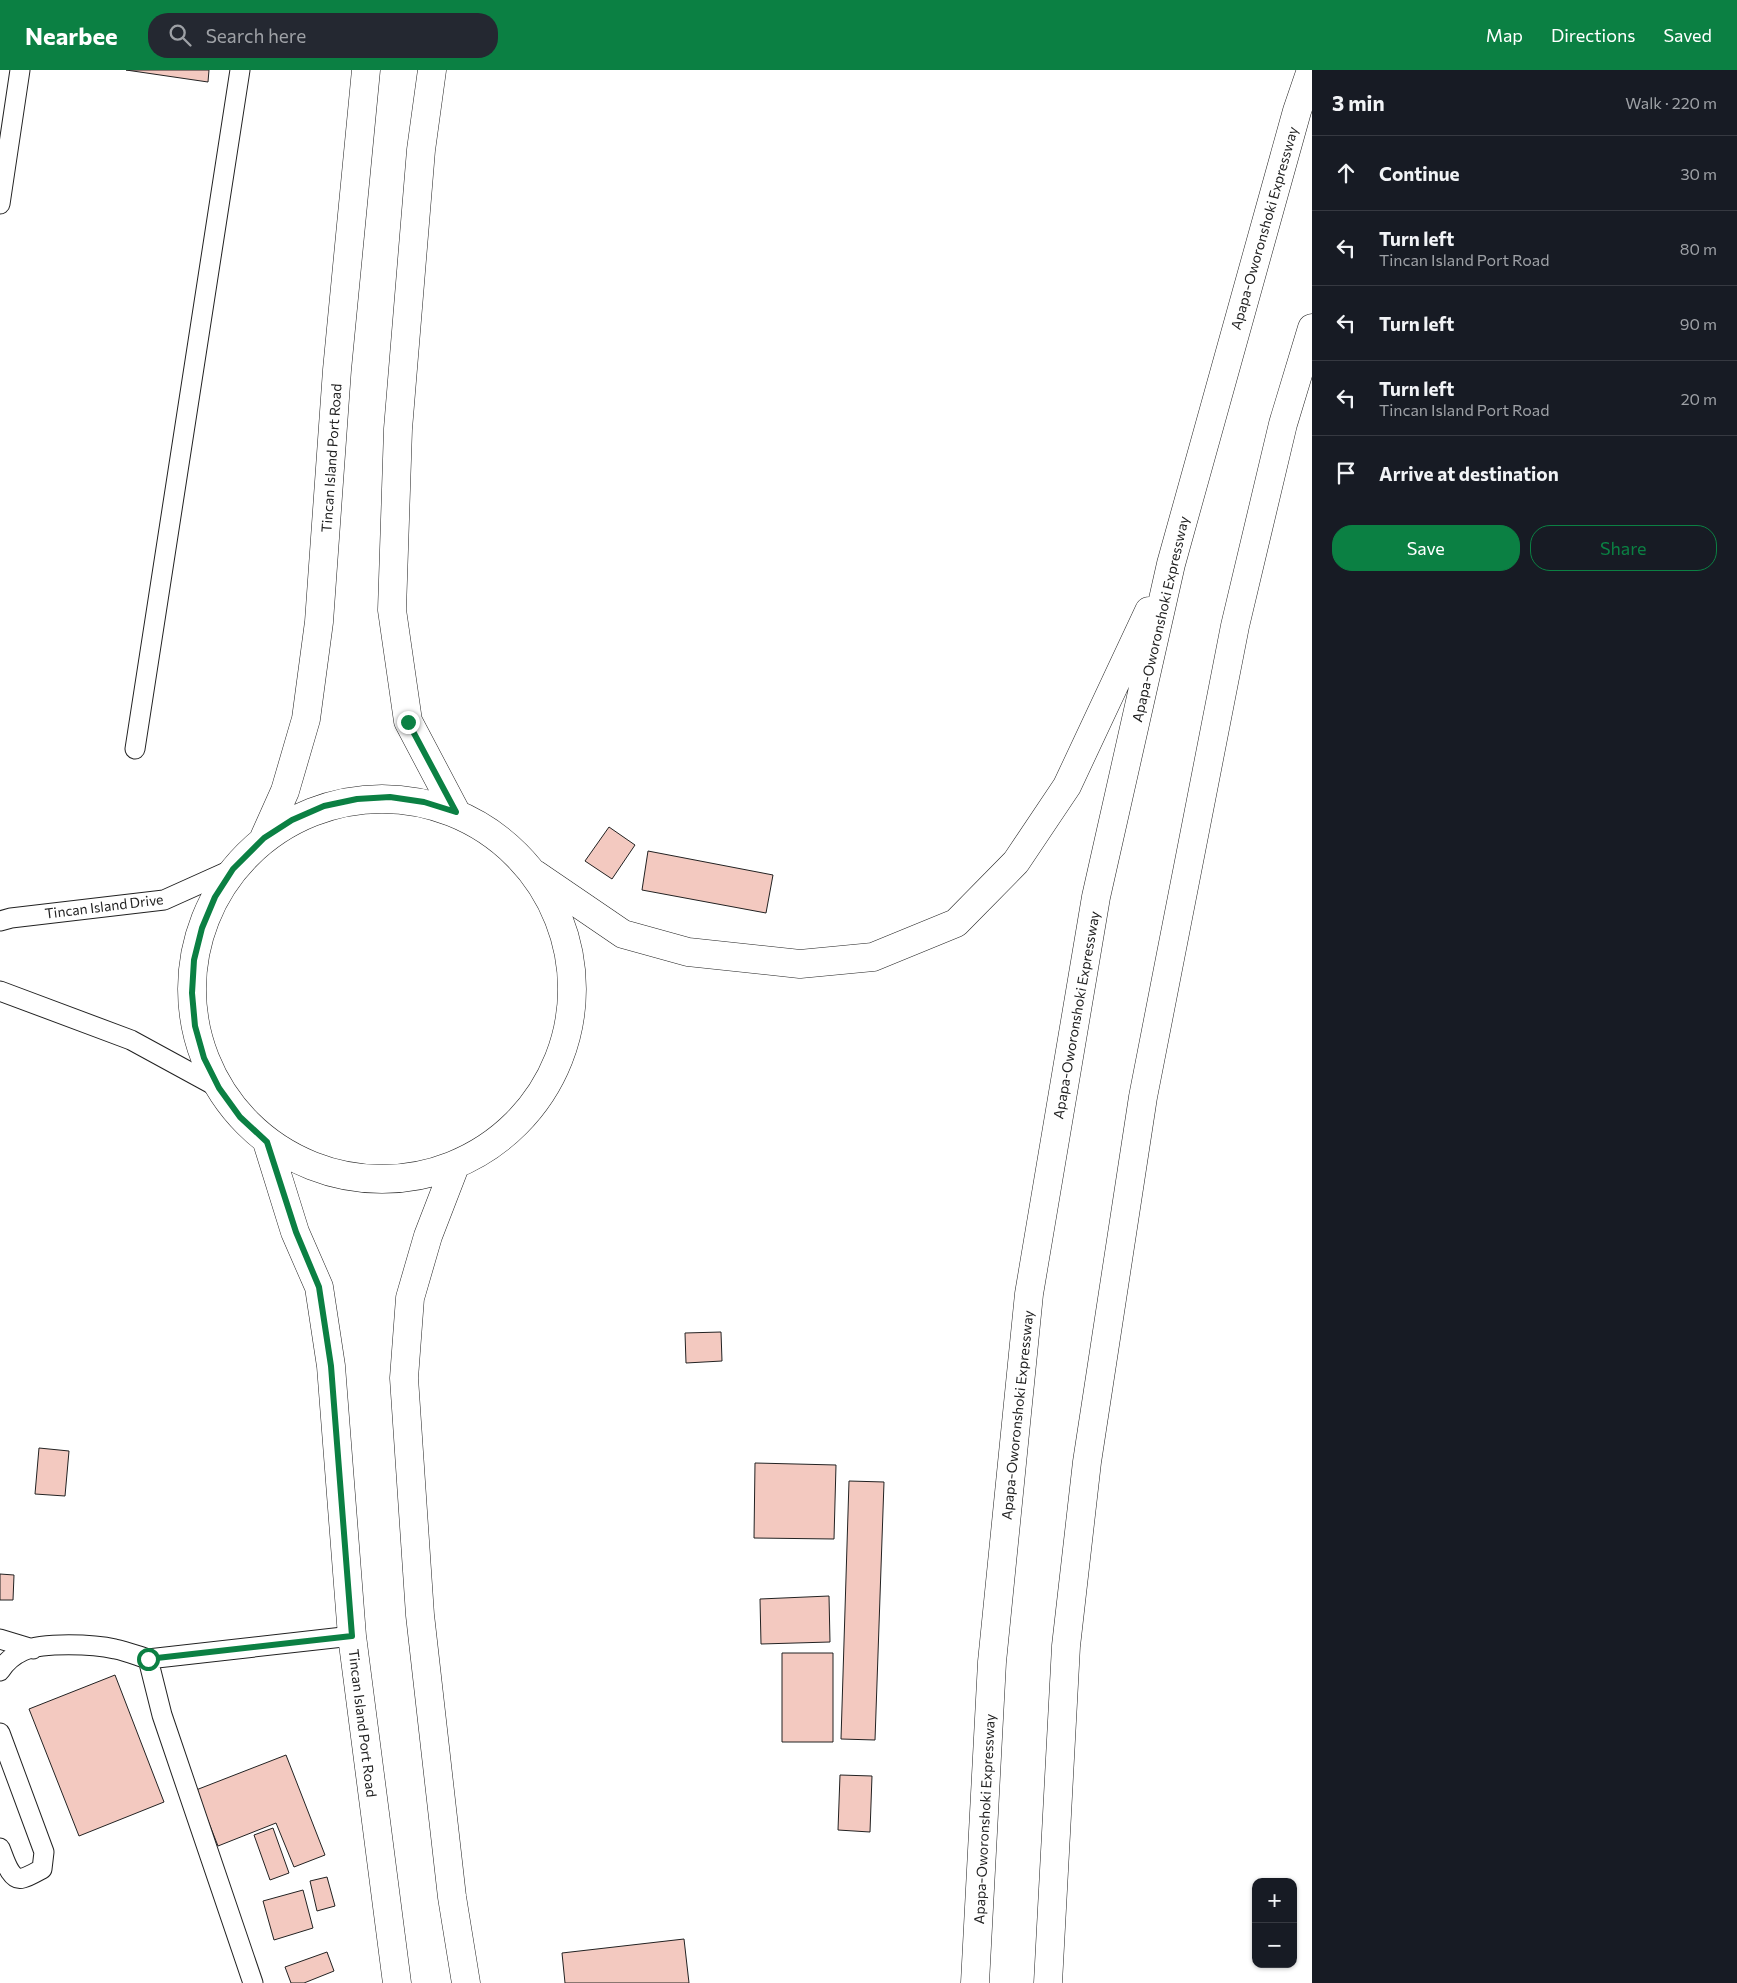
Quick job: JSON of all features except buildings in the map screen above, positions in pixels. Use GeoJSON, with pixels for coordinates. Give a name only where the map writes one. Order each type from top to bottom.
{"type":"FeatureCollection","features":[{"type":"Feature","properties":{"kind":"main road","name":"Tincan Island Port Road"},"geometry":{"type":"LineString","coordinates":[[264,838],[285,791],[306,719],[318,632],[337,370],[366,70]]}},
{"type":"Feature","properties":{"kind":"main road"},"geometry":{"type":"LineString","coordinates":[[432,70],[421,150],[398,429],[392,610],[408,722],[456,812]]}},
{"type":"Feature","properties":{"kind":"main road","name":"Apapa-Oworonshoki Expressway"},"geometry":{"type":"LineString","coordinates":[[975,1983],[992,1662],[1029,1294],[1096,897],[1171,564],[1294,121],[1311,70]]}},
{"type":"Feature","properties":{"kind":"main road"},"geometry":{"type":"LineString","coordinates":[[1048,1983],[1066,1646],[1087,1462],[1143,1097],[1235,626],[1283,424],[1312,328]]}},
{"type":"Feature","properties":{"kind":"main road"},"geometry":{"type":"LineString","coordinates":[[535,874],[622,934],[688,952],[800,964],[873,957],[956,923],[1016,862],[1067,786],[1171,564]]}},
{"type":"Feature","properties":{"kind":"main road"},"geometry":{"type":"LineString","coordinates":[[390,797],[424,802],[456,812],[486,828],[512,849],[535,874],[553,904],[566,938],[571,973],[571,1008],[564,1043],[551,1076],[532,1106],[508,1132],[483,1151],[455,1166],[423,1176],[391,1180],[358,1179],[325,1172],[295,1159],[267,1142],[240,1117],[219,1088],[204,1058],[195,1026],[192,985],[194,960],[202,928],[215,897],[233,869],[264,838],[292,820],[324,806],[357,799],[390,797]]}},
{"type":"Feature","properties":{"kind":"main road","name":"Tincan Island Port Road"},"geometry":{"type":"LineString","coordinates":[[267,1142],[296,1232],[319,1287],[331,1366],[352,1636],[397,1983]]}},
{"type":"Feature","properties":{"kind":"main road"},"geometry":{"type":"LineString","coordinates":[[455,1166],[428,1236],[410,1298],[404,1378],[420,1615],[452,1896],[466,1983]]}},
{"type":"Feature","properties":{"kind":"lane"},"geometry":{"type":"LineString","coordinates":[[0,204],[20,70]]}},
{"type":"Feature","properties":{"kind":"lane"},"geometry":{"type":"LineString","coordinates":[[134,749],[240,70]]}},
{"type":"Feature","properties":{"kind":"lane","name":"Tincan Island Drive"},"geometry":{"type":"LineString","coordinates":[[0,921],[10,918],[164,900],[233,869]]}},
{"type":"Feature","properties":{"kind":"lane"},"geometry":{"type":"LineString","coordinates":[[0,991],[131,1040],[219,1088]]}},
{"type":"Feature","properties":{"kind":"lane"},"geometry":{"type":"LineString","coordinates":[[0,1671],[4,1664],[24,1650],[43,1646],[79,1644],[115,1648],[148,1659],[352,1636]]}},
{"type":"Feature","properties":{"kind":"lane"},"geometry":{"type":"LineString","coordinates":[[0,1639],[33,1649]]}},
{"type":"Feature","properties":{"kind":"lane"},"geometry":{"type":"LineString","coordinates":[[148,1659],[162,1715],[253,1983]]}},
{"type":"Feature","properties":{"kind":"lane"},"geometry":{"type":"LineString","coordinates":[[0,1733],[44,1852],[42,1869],[22,1879],[18,1878],[14,1876],[7,1865],[0,1848]]}},
{"type":"Feature","properties":{"kind":"route"},"geometry":{"type":"LineString","coordinates":[[148,1659],[352,1636],[331,1366],[319,1287],[296,1232],[267,1142],[240,1117],[219,1088],[204,1058],[195,1026],[192,993],[194,960],[202,928],[215,897],[233,869],[264,838],[292,820],[324,806],[357,799],[390,797],[424,802],[456,812],[408,722]]}}]}
